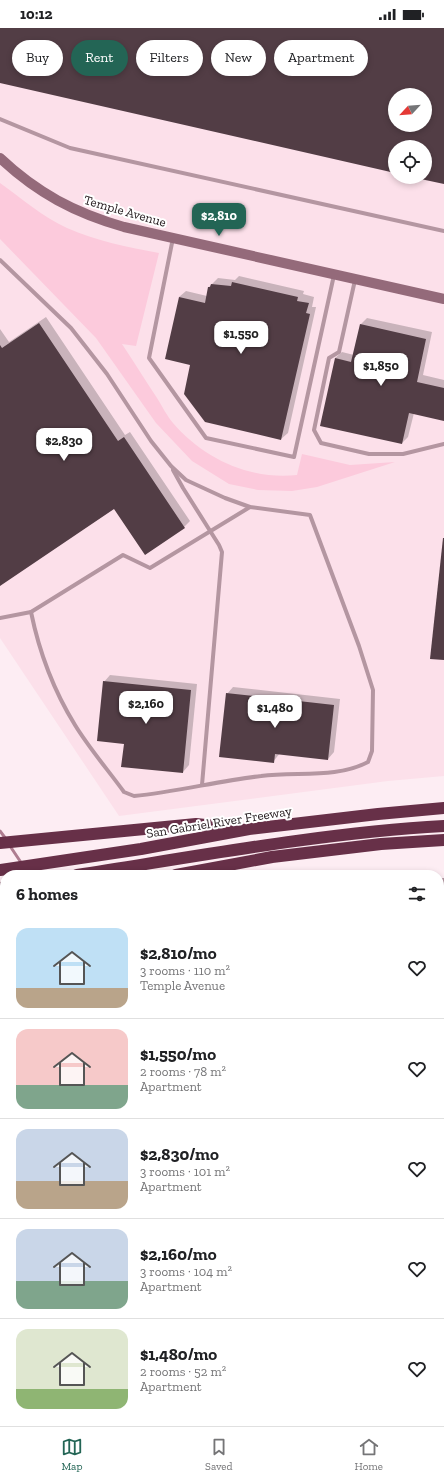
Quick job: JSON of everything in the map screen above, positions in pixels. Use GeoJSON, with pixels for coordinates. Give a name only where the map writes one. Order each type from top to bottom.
{"type":"FeatureCollection","features":[{"type":"Feature","properties":{"kind":"highway","name":"San Gabriel River Freeway"},"geometry":{"type":"LineString","coordinates":[[0,870],[143,848],[249,829],[444,808]]}},
{"type":"Feature","properties":{"kind":"highway"},"geometry":{"type":"LineString","coordinates":[[143,848],[157,856],[316,831],[444,819]]}},
{"type":"Feature","properties":{"kind":"highway"},"geometry":{"type":"LineString","coordinates":[[0,843],[196,824],[249,829]]}},
{"type":"Feature","properties":{"kind":"highway"},"geometry":{"type":"LineString","coordinates":[[114,870],[150,865],[240,848],[314,838],[444,826]]}},
{"type":"Feature","properties":{"kind":"highway"},"geometry":{"type":"LineString","coordinates":[[203,870],[272,857],[382,844],[444,840]]}},
{"type":"Feature","properties":{"kind":"main road","name":"Temple Avenue"},"geometry":{"type":"LineString","coordinates":[[0,158],[39,190],[67,206],[94,218],[173,238],[444,299]]}},
{"type":"Feature","properties":{"kind":"lane"},"geometry":{"type":"LineString","coordinates":[[0,119],[70,148],[444,231]]}},
{"type":"Feature","properties":{"kind":"lane"},"geometry":{"type":"LineString","coordinates":[[173,238],[149,358],[206,438],[294,457],[334,274]]}},
{"type":"Feature","properties":{"kind":"lane"},"geometry":{"type":"LineString","coordinates":[[0,260],[70,328],[107,374],[151,441],[171,466],[186,480],[225,498],[250,507],[310,514],[359,646],[373,690],[372,751],[368,762],[360,766],[313,774],[277,774],[134,796],[124,792],[75,725],[49,671],[36,636],[31,612]]}},
{"type":"Feature","properties":{"kind":"lane"},"geometry":{"type":"LineString","coordinates":[[356,279],[339,352],[329,358],[314,430],[321,443],[369,454],[403,454],[444,444]]}},
{"type":"Feature","properties":{"kind":"lane"},"geometry":{"type":"LineString","coordinates":[[171,466],[182,488],[222,552],[202,785]]}},
{"type":"Feature","properties":{"kind":"lane"},"geometry":{"type":"LineString","coordinates":[[0,618],[31,612],[123,555],[150,568],[250,507]]}},
{"type":"Feature","properties":{"kind":"shaded area"},"geometry":{"type":"Polygon","coordinates":[[[0,28],[444,28],[444,776],[388,781],[119,816],[0,638],[0,28]]]}},
{"type":"Feature","properties":{"kind":"shaded area"},"geometry":{"type":"Polygon","coordinates":[[[0,183],[58,224],[78,233],[124,246],[159,253],[136,346],[122,344],[171,420],[185,436],[213,457],[245,470],[279,476],[297,475],[302,454],[350,465],[395,462],[317,487],[292,491],[258,490],[229,484],[192,461],[156,423],[96,338],[0,239],[0,183]]]}},
{"type":"Feature","properties":{"kind":"building"},"geometry":{"type":"Polygon","coordinates":[[[0,28],[444,28],[444,184],[432,181],[432,140],[388,140],[388,171],[0,83],[0,28]]]}},
{"type":"Feature","properties":{"kind":"building"},"geometry":{"type":"Polygon","coordinates":[[[232,282],[298,297],[297,301],[309,303],[306,313],[310,314],[281,440],[205,422],[184,394],[190,365],[165,359],[179,297],[205,303],[208,287],[210,287],[211,284],[231,286],[232,282]]]}},
{"type":"Feature","properties":{"kind":"building"},"geometry":{"type":"Polygon","coordinates":[[[39,323],[118,441],[124,437],[185,528],[145,555],[114,509],[0,586],[0,345],[2,348],[39,323]]]}},
{"type":"Feature","properties":{"kind":"building"},"geometry":{"type":"Polygon","coordinates":[[[360,324],[426,339],[417,382],[444,388],[444,421],[409,413],[402,444],[320,426],[335,358],[351,362],[360,324]]]}},
{"type":"Feature","properties":{"kind":"building"},"geometry":{"type":"Polygon","coordinates":[[[444,538],[444,660],[430,659],[444,538]]]}},
{"type":"Feature","properties":{"kind":"building"},"geometry":{"type":"Polygon","coordinates":[[[103,681],[191,690],[183,773],[121,767],[124,744],[97,741],[103,681]]]}},
{"type":"Feature","properties":{"kind":"building"},"geometry":{"type":"Polygon","coordinates":[[[226,693],[334,705],[328,760],[275,754],[274,763],[219,757],[226,693]]]}},
{"type":"Feature","properties":{"kind":"waterway"},"geometry":{"type":"LineString","coordinates":[[0,831],[6,839]]}},
{"type":"Feature","properties":{"kind":"waterway"},"geometry":{"type":"LineString","coordinates":[[10,846],[22,864]]}}]}
